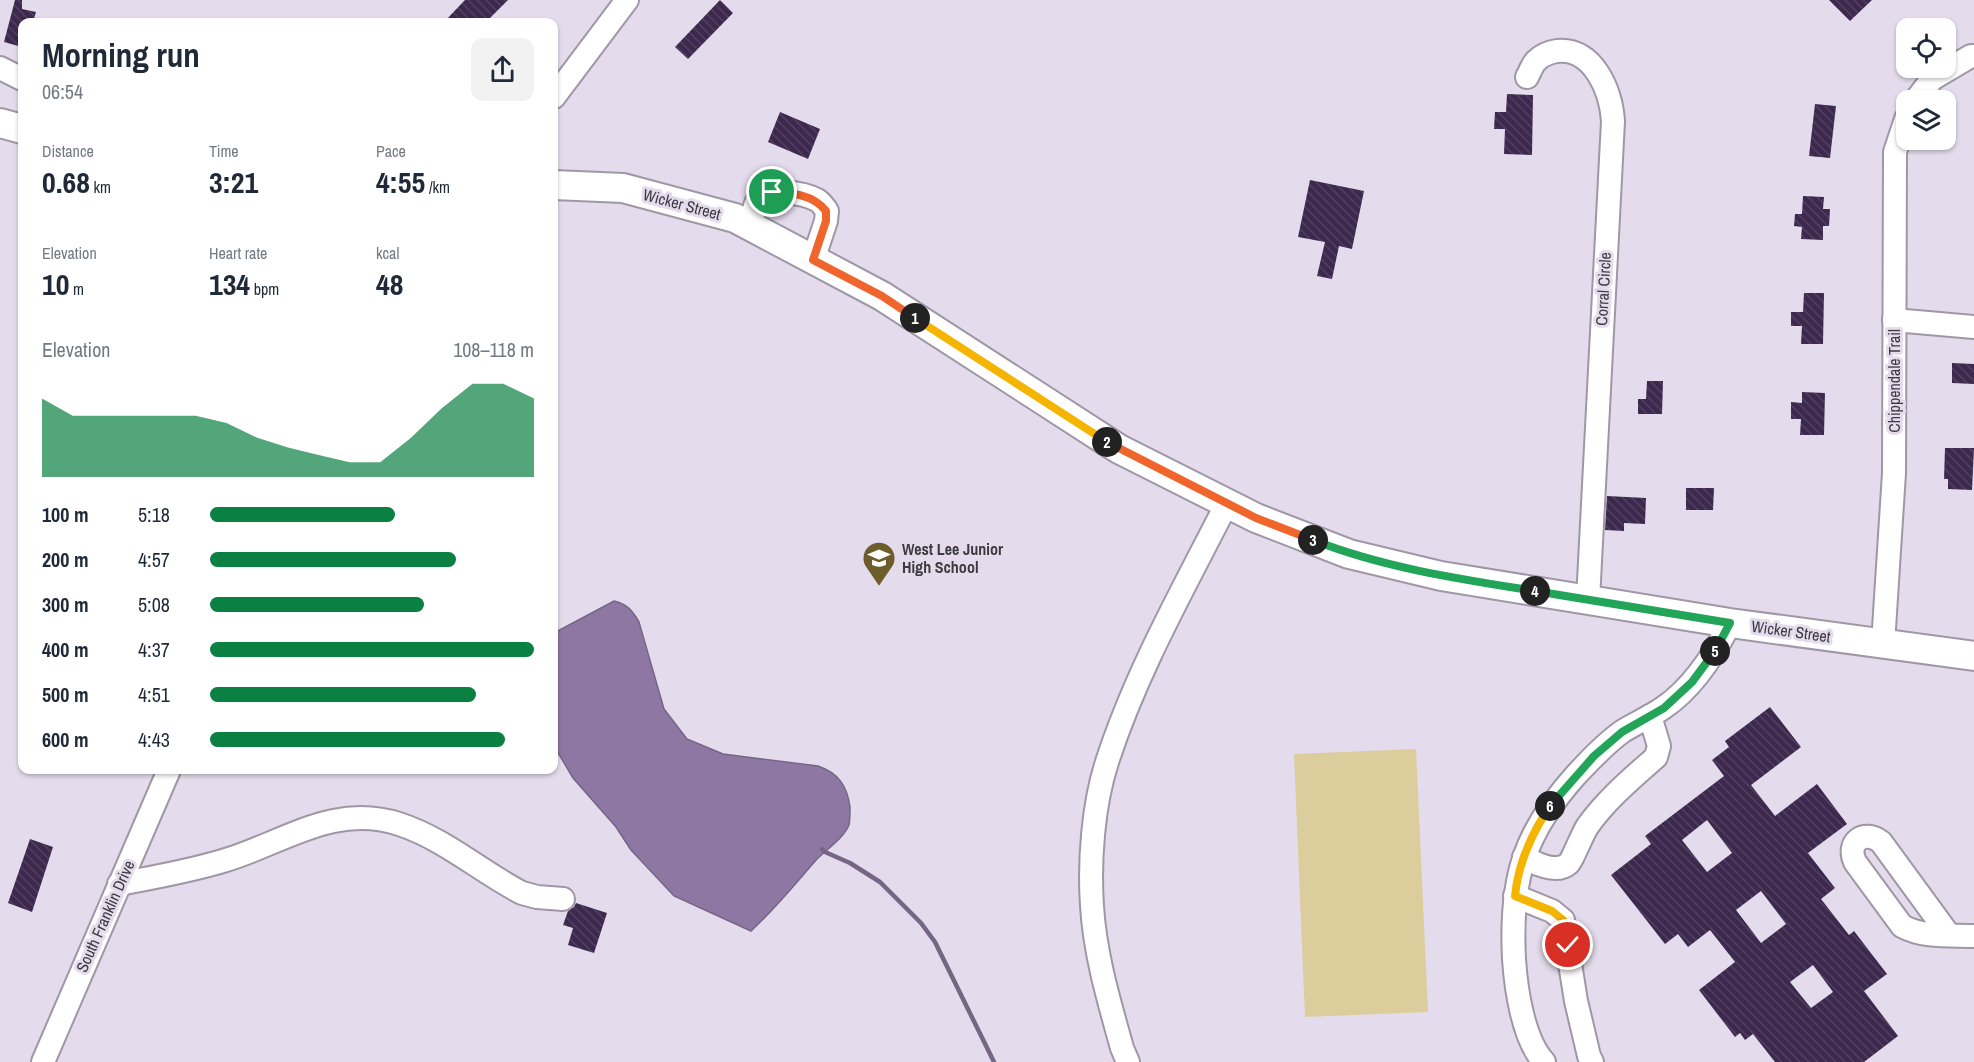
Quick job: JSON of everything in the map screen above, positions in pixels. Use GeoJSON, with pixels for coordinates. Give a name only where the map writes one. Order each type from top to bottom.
{"type":"FeatureCollection","features":[{"type":"Feature","properties":{"kind":"main road"},"geometry":{"type":"LineString","coordinates":[[0,123],[18,128]]}},
{"type":"Feature","properties":{"kind":"main road","name":"Wicker Street"},"geometry":{"type":"LineString","coordinates":[[558,185],[623,188],[735,218],[882,296],[1119,449],[1256,518],[1349,554],[1441,576],[1588,600],[1730,623],[1974,656]]}},
{"type":"Feature","properties":{"kind":"street"},"geometry":{"type":"LineString","coordinates":[[558,92],[627,0]]}},
{"type":"Feature","properties":{"kind":"street","name":"Corral Circle"},"geometry":{"type":"LineString","coordinates":[[1527,77],[1537,60],[1550,52],[1565,50],[1580,55],[1601,77],[1612,106],[1588,600]]}},
{"type":"Feature","properties":{"kind":"street"},"geometry":{"type":"LineString","coordinates":[[1924,90],[1932,80],[1974,56]]}},
{"type":"Feature","properties":{"kind":"street"},"geometry":{"type":"LineString","coordinates":[[0,68],[18,77]]}},
{"type":"Feature","properties":{"kind":"street","name":"Chippendale Trail"},"geometry":{"type":"LineString","coordinates":[[1883,644],[1894,473],[1896,149]]}},
{"type":"Feature","properties":{"kind":"street"},"geometry":{"type":"LineString","coordinates":[[751,227],[757,201],[763,195],[772,192],[789,192],[818,200],[826,211],[826,221],[813,260]]}},
{"type":"Feature","properties":{"kind":"street"},"geometry":{"type":"LineString","coordinates":[[1894,320],[1974,327]]}},
{"type":"Feature","properties":{"kind":"street"},"geometry":{"type":"LineString","coordinates":[[1128,1062],[1122,1048],[1097,952],[1092,905],[1092,852],[1098,806],[1107,763],[1132,697],[1148,660],[1227,503]]}},
{"type":"Feature","properties":{"kind":"street"},"geometry":{"type":"LineString","coordinates":[[1544,1062],[1536,1054],[1524,1023],[1515,972],[1512,924],[1515,896],[1524,857],[1536,826],[1558,795],[1594,756],[1622,732],[1664,708],[1692,682],[1718,646],[1730,623]]}},
{"type":"Feature","properties":{"kind":"street"},"geometry":{"type":"LineString","coordinates":[[1524,857],[1536,864],[1560,868],[1569,864],[1588,827],[1602,810],[1656,757],[1659,746],[1650,716]]}},
{"type":"Feature","properties":{"kind":"street","name":"South Franklin Drive"},"geometry":{"type":"LineString","coordinates":[[43,1062],[167,774]]}},
{"type":"Feature","properties":{"kind":"street"},"geometry":{"type":"LineString","coordinates":[[119,884],[164,876],[224,861],[254,851],[310,826],[356,818],[386,820],[401,825],[430,837],[522,893],[537,897],[564,899]]}},
{"type":"Feature","properties":{"kind":"street"},"geometry":{"type":"LineString","coordinates":[[1949,935],[1881,842],[1874,837],[1867,836],[1858,839],[1851,854],[1855,862],[1902,926],[1924,934],[1949,935],[1974,936]]}},
{"type":"Feature","properties":{"kind":"street"},"geometry":{"type":"LineString","coordinates":[[1515,896],[1552,911],[1563,920],[1576,1001],[1592,1062]]}},
{"type":"Feature","properties":{"kind":"shaded area"},"geometry":{"type":"Polygon","coordinates":[[[614,601],[622,604],[629,608],[639,622],[664,709],[687,739],[723,754],[818,766],[831,772],[844,786],[850,807],[849,825],[846,830],[751,931],[674,896],[631,850],[616,827],[573,778],[558,753],[558,631],[614,601]]]}},
{"type":"Feature","properties":{"kind":"shaded area"},"geometry":{"type":"Polygon","coordinates":[[[1416,749],[1428,1012],[1305,1017],[1294,754],[1416,749]]]}},
{"type":"Feature","properties":{"kind":"building"},"geometry":{"type":"Polygon","coordinates":[[[15,0],[22,0],[22,9],[36,12],[34,18],[18,18],[18,46],[4,42],[15,0]]]}},
{"type":"Feature","properties":{"kind":"building"},"geometry":{"type":"Polygon","coordinates":[[[465,0],[508,0],[490,18],[448,18],[465,0]]]}},
{"type":"Feature","properties":{"kind":"building"},"geometry":{"type":"Polygon","coordinates":[[[720,0],[733,13],[688,59],[675,47],[720,0]]]}},
{"type":"Feature","properties":{"kind":"building"},"geometry":{"type":"Polygon","coordinates":[[[1829,0],[1872,0],[1850,21],[1829,0]]]}},
{"type":"Feature","properties":{"kind":"building"},"geometry":{"type":"Polygon","coordinates":[[[1507,94],[1533,95],[1532,155],[1504,154],[1505,129],[1494,129],[1495,112],[1506,112],[1507,94]]]}},
{"type":"Feature","properties":{"kind":"building"},"geometry":{"type":"Polygon","coordinates":[[[1815,104],[1836,106],[1830,158],[1809,156],[1815,104]]]}},
{"type":"Feature","properties":{"kind":"building"},"geometry":{"type":"Polygon","coordinates":[[[780,112],[820,129],[808,159],[768,142],[780,112]]]}},
{"type":"Feature","properties":{"kind":"building"},"geometry":{"type":"Polygon","coordinates":[[[1310,180],[1364,191],[1352,249],[1339,246],[1332,279],[1317,276],[1325,242],[1298,237],[1310,180]]]}},
{"type":"Feature","properties":{"kind":"building"},"geometry":{"type":"Polygon","coordinates":[[[1803,196],[1824,197],[1823,209],[1830,209],[1829,226],[1823,226],[1823,240],[1801,239],[1802,227],[1794,226],[1795,214],[1802,214],[1803,196]]]}},
{"type":"Feature","properties":{"kind":"building"},"geometry":{"type":"Polygon","coordinates":[[[1804,293],[1824,293],[1823,344],[1801,344],[1802,326],[1791,326],[1791,312],[1803,312],[1804,293]]]}},
{"type":"Feature","properties":{"kind":"building"},"geometry":{"type":"Polygon","coordinates":[[[1952,363],[1974,364],[1974,384],[1952,383],[1952,363]]]}},
{"type":"Feature","properties":{"kind":"building"},"geometry":{"type":"Polygon","coordinates":[[[1647,381],[1663,381],[1662,414],[1638,414],[1638,399],[1646,399],[1647,381]]]}},
{"type":"Feature","properties":{"kind":"building"},"geometry":{"type":"Polygon","coordinates":[[[1802,392],[1825,393],[1824,435],[1800,435],[1801,419],[1791,419],[1791,402],[1802,403],[1802,392]]]}},
{"type":"Feature","properties":{"kind":"building"},"geometry":{"type":"Polygon","coordinates":[[[1945,448],[1974,448],[1972,490],[1948,489],[1948,479],[1944,479],[1945,448]]]}},
{"type":"Feature","properties":{"kind":"building"},"geometry":{"type":"Polygon","coordinates":[[[1686,488],[1714,488],[1713,510],[1686,510],[1686,488]]]}},
{"type":"Feature","properties":{"kind":"building"},"geometry":{"type":"Polygon","coordinates":[[[1607,496],[1646,498],[1645,524],[1624,523],[1624,531],[1605,530],[1607,496]]]}},
{"type":"Feature","properties":{"kind":"building"},"geometry":{"type":"Polygon","coordinates":[[[1770,707],[1801,747],[1751,785],[1775,816],[1817,784],[1847,824],[1808,853],[1835,888],[1821,899],[1849,935],[1854,931],[1887,974],[1864,991],[1898,1036],[1864,1062],[1775,1062],[1753,1034],[1745,1040],[1740,1033],[1735,1037],[1699,990],[1735,962],[1710,930],[1688,947],[1678,934],[1665,944],[1611,875],[1651,844],[1645,836],[1724,776],[1712,760],[1729,747],[1725,741],[1770,707]],[[1707,820],[1682,840],[1707,872],[1732,853],[1707,820]],[[1761,891],[1736,910],[1761,943],[1786,924],[1761,891]],[[1813,965],[1790,982],[1811,1008],[1833,992],[1813,965]]]}},
{"type":"Feature","properties":{"kind":"building"},"geometry":{"type":"Polygon","coordinates":[[[30,839],[53,847],[32,912],[8,903],[30,839]]]}},
{"type":"Feature","properties":{"kind":"building"},"geometry":{"type":"Polygon","coordinates":[[[576,903],[607,913],[594,953],[568,945],[573,928],[563,925],[568,911],[576,903]]]}},
{"type":"Feature","properties":{"kind":"waterway"},"geometry":{"type":"LineString","coordinates":[[822,849],[880,882],[921,923],[935,942],[994,1062]]}},
{"type":"Feature","properties":{"kind":"place","name":"West Lee Junior High School"},"geometry":{"type":"Point","coordinates":[879,587]}},
{"type":"Feature","properties":{"kind":"route"},"geometry":{"type":"LineString","coordinates":[[772,192],[789,192],[818,200],[826,211],[826,221],[813,260],[882,296],[1047,405],[1119,449],[1256,518],[1349,554],[1441,576],[1730,623],[1718,646],[1692,682],[1664,708],[1622,732],[1594,756],[1558,795],[1536,826],[1524,857],[1515,896],[1552,911],[1563,920],[1568,945]]}}]}
